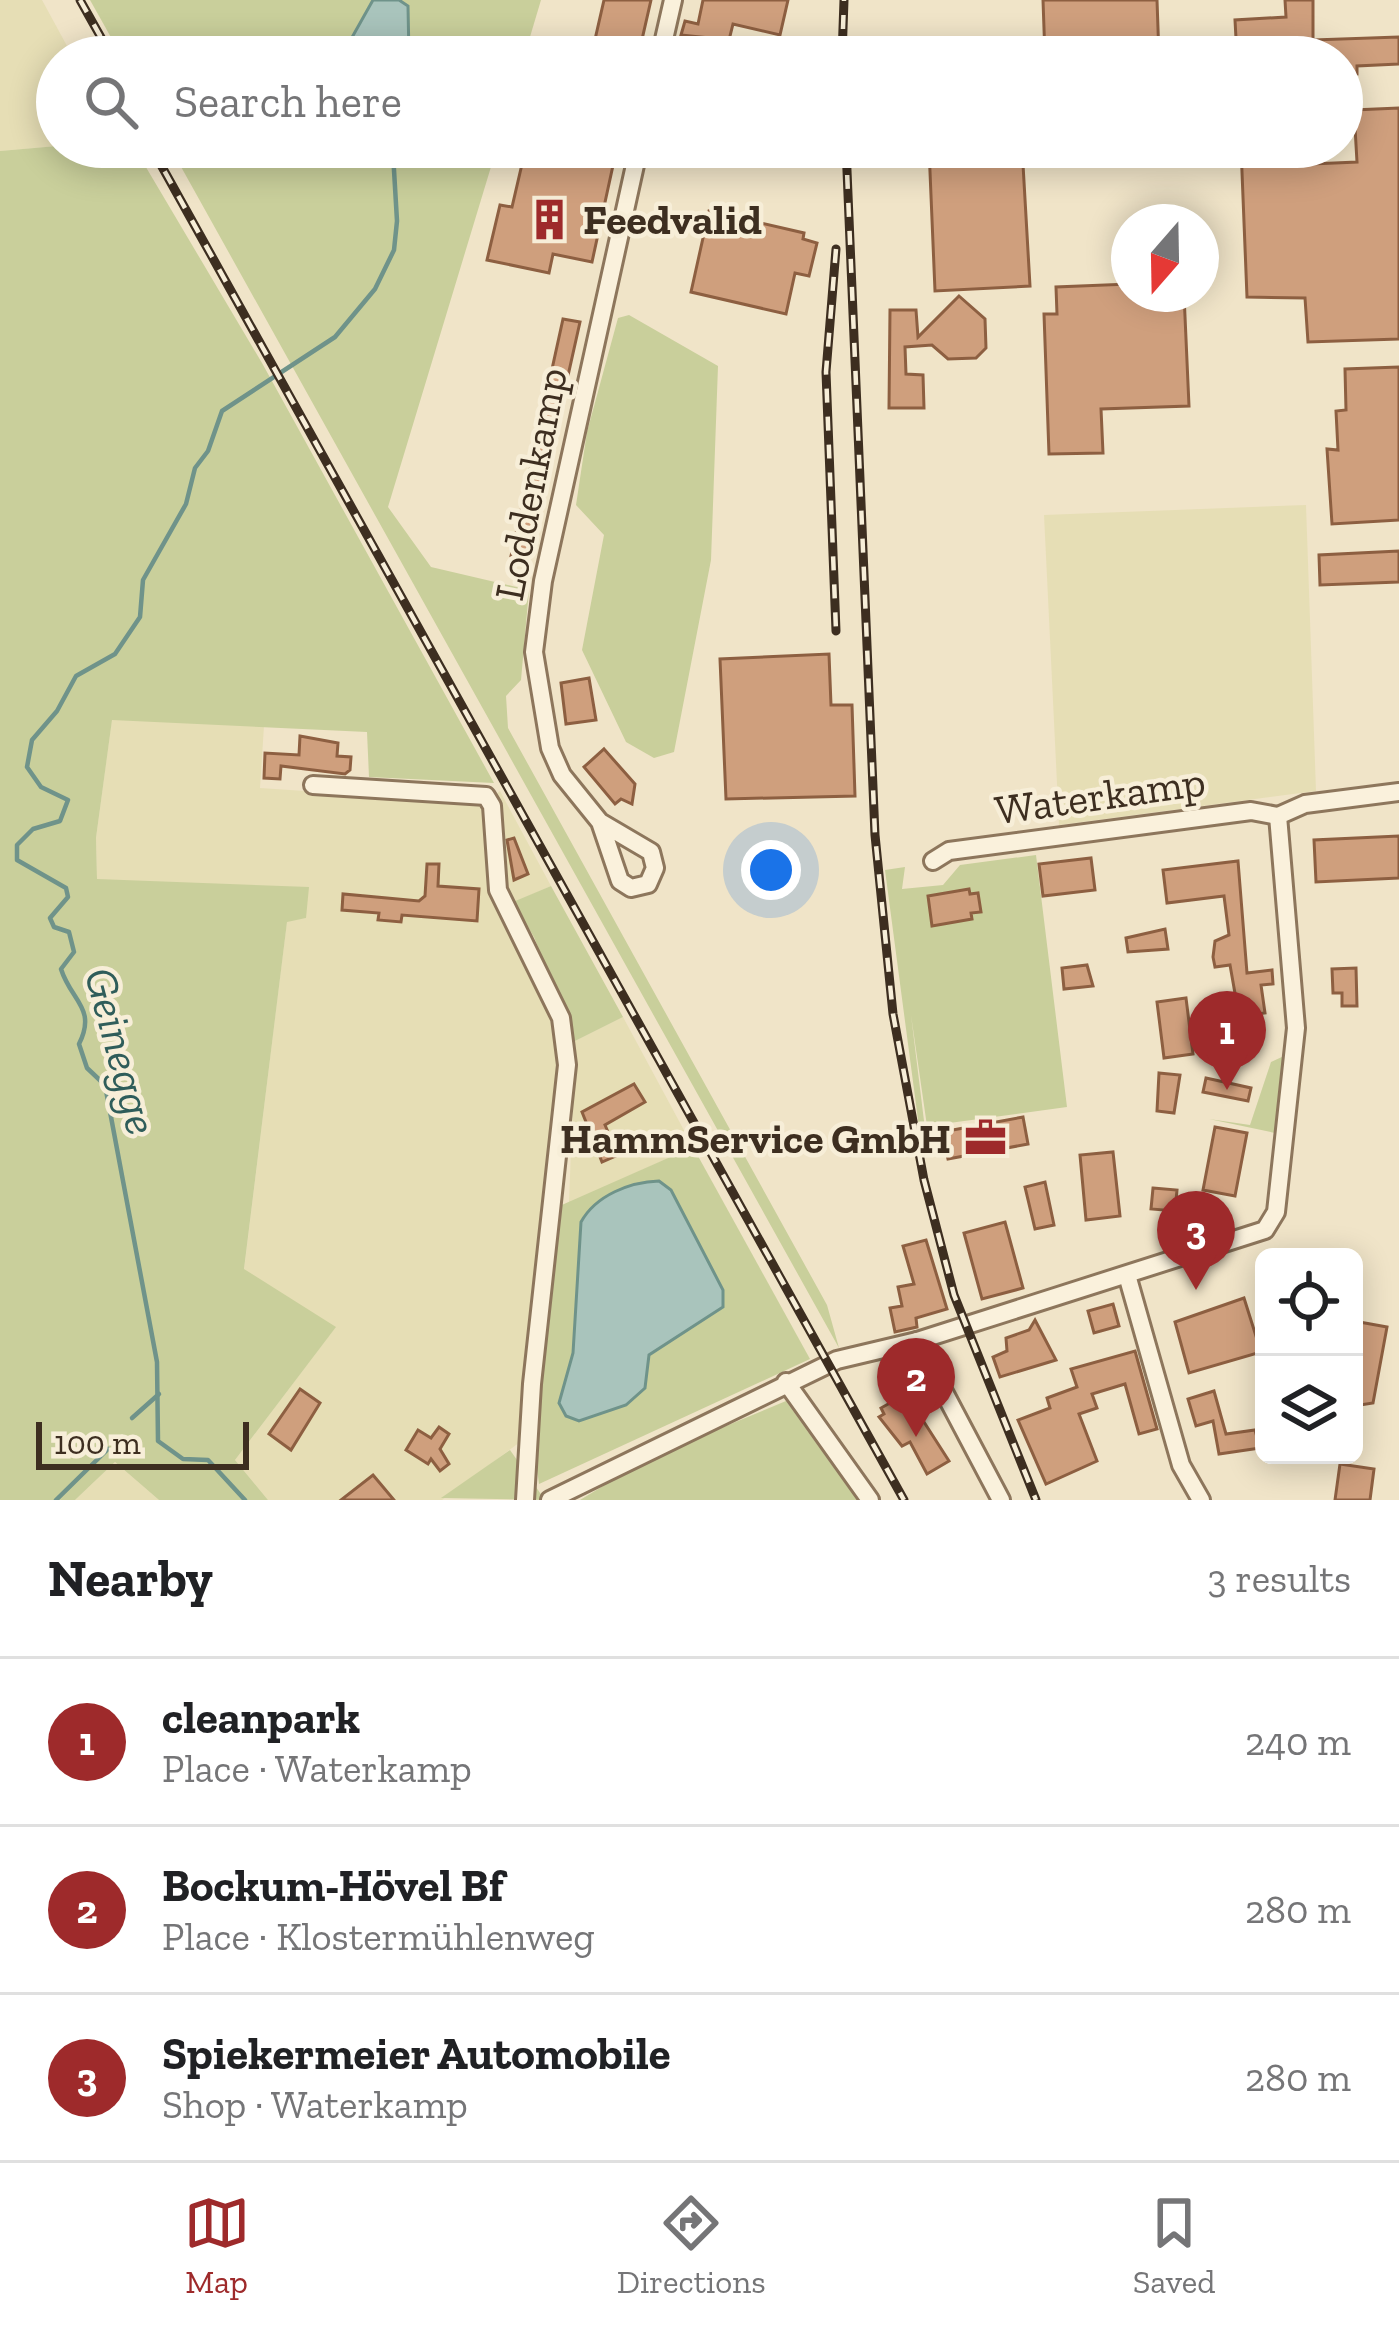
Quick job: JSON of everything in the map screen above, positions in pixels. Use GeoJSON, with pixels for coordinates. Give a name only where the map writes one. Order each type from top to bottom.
{"type":"FeatureCollection","features":[{"type":"Feature","properties":{"kind":"street"},"geometry":{"type":"LineString","coordinates":[[665,36],[674,0]]}},
{"type":"Feature","properties":{"kind":"street","name":"Loddenkamp"},"geometry":{"type":"LineString","coordinates":[[600,822],[562,776],[550,748],[534,652],[543,581],[634,168]]}},
{"type":"Feature","properties":{"kind":"street"},"geometry":{"type":"LineString","coordinates":[[313,785],[486,796],[492,806],[498,890],[561,1018],[567,1065],[565,1107],[543,1264],[525,1500]]}},
{"type":"Feature","properties":{"kind":"street","name":"Waterkamp"},"geometry":{"type":"LineString","coordinates":[[933,861],[950,851],[1251,811],[1279,816],[1305,804],[1399,792]]}},
{"type":"Feature","properties":{"kind":"street"},"geometry":{"type":"LineString","coordinates":[[550,1500],[786,1382],[850,1356],[917,1341],[1265,1230],[1276,1212],[1296,1028],[1279,816]]}},
{"type":"Feature","properties":{"kind":"street"},"geometry":{"type":"LineString","coordinates":[[1127,1275],[1181,1465],[1202,1500]]}},
{"type":"Feature","properties":{"kind":"street"},"geometry":{"type":"LineString","coordinates":[[917,1341],[1001,1500]]}},
{"type":"Feature","properties":{"kind":"street"},"geometry":{"type":"LineString","coordinates":[[786,1382],[870,1500]]}},
{"type":"Feature","properties":{"kind":"shaded area"},"geometry":{"type":"Polygon","coordinates":[[[0,0],[42,0],[62,36],[36,36],[36,148],[0,151],[0,0]]]}},
{"type":"Feature","properties":{"kind":"shaded area"},"geometry":{"type":"Polygon","coordinates":[[[1306,505],[1316,791],[1059,825],[1044,515],[1306,505]]]}},
{"type":"Feature","properties":{"kind":"shaded area"},"geometry":{"type":"Polygon","coordinates":[[[112,719],[264,726],[260,788],[485,803],[500,791],[551,886],[513,903],[534,937],[518,945],[558,1034],[561,1073],[520,1442],[442,1500],[268,1500],[235,1460],[335,1328],[244,1270],[287,921],[306,918],[97,880],[96,838],[112,719]]]}},
{"type":"Feature","properties":{"kind":"shaded area"},"geometry":{"type":"Polygon","coordinates":[[[623,1017],[693,1147],[569,1203],[575,1041],[623,1017]]]}},
{"type":"Feature","properties":{"kind":"shaded area"},"geometry":{"type":"Polygon","coordinates":[[[115,1462],[159,1500],[75,1500],[115,1462]]]}},
{"type":"Feature","properties":{"kind":"green space"},"geometry":{"type":"Polygon","coordinates":[[[90,0],[541,0],[530,36],[110,36],[90,0]]]}},
{"type":"Feature","properties":{"kind":"green space"},"geometry":{"type":"Polygon","coordinates":[[[36,148],[36,168],[146,168],[262,363],[494,783],[369,777],[367,732],[112,720],[96,838],[97,879],[309,887],[306,918],[287,922],[244,1269],[336,1327],[235,1460],[268,1500],[159,1500],[115,1462],[75,1500],[0,1500],[0,151],[36,148]]]}},
{"type":"Feature","properties":{"kind":"green space"},"geometry":{"type":"Polygon","coordinates":[[[182,168],[491,168],[388,507],[431,567],[529,590],[521,680],[506,696],[508,728],[827,1305],[839,1348],[182,168]]]}},
{"type":"Feature","properties":{"kind":"green space"},"geometry":{"type":"Polygon","coordinates":[[[629,315],[718,366],[711,560],[674,752],[654,758],[626,742],[582,650],[604,535],[576,505],[587,432],[618,318],[629,315]]]}},
{"type":"Feature","properties":{"kind":"green space"},"geometry":{"type":"Polygon","coordinates":[[[1036,855],[1067,1107],[927,1126],[911,1015],[925,1129],[919,1127],[885,870],[905,867],[902,889],[943,885],[960,865],[1036,855]]]}},
{"type":"Feature","properties":{"kind":"green space"},"geometry":{"type":"Polygon","coordinates":[[[551,886],[623,1017],[575,1041],[534,937],[513,902],[551,886]]]}},
{"type":"Feature","properties":{"kind":"green space"},"geometry":{"type":"Polygon","coordinates":[[[1284,1056],[1275,1133],[1209,1119],[1250,1125],[1271,1062],[1284,1056]]]}},
{"type":"Feature","properties":{"kind":"green space"},"geometry":{"type":"Polygon","coordinates":[[[693,1147],[810,1359],[539,1484],[534,1447],[555,1208],[693,1147]]]}},
{"type":"Feature","properties":{"kind":"green space"},"geometry":{"type":"Polygon","coordinates":[[[786,1401],[857,1500],[580,1500],[651,1457],[786,1401]]]}},
{"type":"Feature","properties":{"kind":"green space"},"geometry":{"type":"Polygon","coordinates":[[[510,1450],[545,1500],[441,1498],[510,1450]]]}},
{"type":"Feature","properties":{"kind":"water"},"geometry":{"type":"Polygon","coordinates":[[[373,0],[399,0],[408,6],[409,36],[353,36],[373,0]]]}},
{"type":"Feature","properties":{"kind":"water"},"geometry":{"type":"Polygon","coordinates":[[[659,1181],[671,1190],[723,1290],[723,1307],[649,1355],[645,1388],[626,1405],[579,1421],[566,1416],[559,1403],[573,1353],[581,1222],[595,1204],[615,1192],[659,1181]]]}},
{"type":"Feature","properties":{"kind":"building"},"geometry":{"type":"Polygon","coordinates":[[[604,0],[651,0],[643,36],[596,36],[604,0]]]}},
{"type":"Feature","properties":{"kind":"building"},"geometry":{"type":"Polygon","coordinates":[[[703,0],[788,0],[780,35],[733,24],[730,36],[681,35],[685,21],[698,24],[703,0]]]}},
{"type":"Feature","properties":{"kind":"building"},"geometry":{"type":"Polygon","coordinates":[[[1043,0],[1157,0],[1158,36],[1044,36],[1043,0]]]}},
{"type":"Feature","properties":{"kind":"building"},"geometry":{"type":"Polygon","coordinates":[[[1285,0],[1313,0],[1313,36],[1236,36],[1235,20],[1286,17],[1285,0]]]}},
{"type":"Feature","properties":{"kind":"building"},"geometry":{"type":"Polygon","coordinates":[[[1399,37],[1399,64],[1363,66],[1363,38],[1399,37]]]}},
{"type":"Feature","properties":{"kind":"building"},"geometry":{"type":"Polygon","coordinates":[[[1399,108],[1399,339],[1308,342],[1305,298],[1247,297],[1242,168],[1363,168],[1363,110],[1399,108]]]}},
{"type":"Feature","properties":{"kind":"building","name":"Feedvalid"},"geometry":{"type":"Polygon","coordinates":[[[521,168],[612,168],[592,262],[553,254],[549,273],[487,260],[500,205],[512,207],[521,168]]]}},
{"type":"Feature","properties":{"kind":"building"},"geometry":{"type":"Polygon","coordinates":[[[930,168],[1023,168],[1030,286],[935,291],[930,168]]]}},
{"type":"Feature","properties":{"kind":"building"},"geometry":{"type":"Polygon","coordinates":[[[709,211],[804,233],[803,239],[817,243],[809,276],[795,273],[786,314],[691,292],[709,211]]]}},
{"type":"Feature","properties":{"kind":"building"},"geometry":{"type":"Polygon","coordinates":[[[1111,285],[1111,312],[1185,312],[1189,406],[1101,409],[1103,453],[1049,454],[1044,314],[1057,314],[1056,287],[1111,285]]]}},
{"type":"Feature","properties":{"kind":"building"},"geometry":{"type":"Polygon","coordinates":[[[959,296],[985,319],[986,348],[976,358],[948,359],[932,345],[905,347],[906,374],[923,375],[924,408],[889,408],[890,310],[916,310],[918,337],[959,296]]]}},
{"type":"Feature","properties":{"kind":"building"},"geometry":{"type":"Polygon","coordinates":[[[563,319],[580,322],[527,559],[511,556],[563,319]]]}},
{"type":"Feature","properties":{"kind":"building"},"geometry":{"type":"Polygon","coordinates":[[[1399,367],[1399,520],[1332,524],[1327,449],[1338,450],[1336,411],[1346,410],[1345,369],[1399,367]]]}},
{"type":"Feature","properties":{"kind":"building"},"geometry":{"type":"Polygon","coordinates":[[[1399,551],[1399,582],[1320,585],[1319,555],[1399,551]]]}},
{"type":"Feature","properties":{"kind":"building"},"geometry":{"type":"Polygon","coordinates":[[[829,654],[831,705],[852,705],[855,796],[726,799],[720,659],[829,654]]]}},
{"type":"Feature","properties":{"kind":"building"},"geometry":{"type":"Polygon","coordinates":[[[589,678],[596,720],[566,724],[561,683],[589,678]]]}},
{"type":"Feature","properties":{"kind":"building"},"geometry":{"type":"Polygon","coordinates":[[[300,736],[338,743],[337,756],[351,757],[350,770],[345,774],[281,766],[280,779],[264,778],[265,753],[299,755],[300,736]]]}},
{"type":"Feature","properties":{"kind":"building"},"geometry":{"type":"Polygon","coordinates":[[[604,749],[635,784],[632,804],[621,799],[615,804],[584,767],[604,749]]]}},
{"type":"Feature","properties":{"kind":"building"},"geometry":{"type":"Polygon","coordinates":[[[1399,836],[1399,878],[1316,882],[1314,840],[1399,836]]]}},
{"type":"Feature","properties":{"kind":"building"},"geometry":{"type":"Polygon","coordinates":[[[514,838],[528,874],[514,880],[507,840],[514,838]]]}},
{"type":"Feature","properties":{"kind":"building"},"geometry":{"type":"Polygon","coordinates":[[[1091,858],[1095,890],[1043,896],[1039,864],[1091,858]]]}},
{"type":"Feature","properties":{"kind":"building"},"geometry":{"type":"Polygon","coordinates":[[[1238,861],[1247,973],[1272,970],[1273,984],[1261,985],[1265,1013],[1239,1016],[1230,965],[1215,967],[1213,957],[1215,941],[1229,935],[1224,896],[1167,903],[1163,870],[1238,861]]]}},
{"type":"Feature","properties":{"kind":"building"},"geometry":{"type":"Polygon","coordinates":[[[427,864],[439,864],[438,886],[479,889],[477,921],[402,915],[401,922],[378,920],[379,913],[342,910],[343,894],[419,901],[425,896],[427,864]]]}},
{"type":"Feature","properties":{"kind":"building"},"geometry":{"type":"Polygon","coordinates":[[[969,889],[970,894],[978,893],[981,912],[971,913],[972,919],[932,926],[928,896],[969,889]]]}},
{"type":"Feature","properties":{"kind":"building"},"geometry":{"type":"Polygon","coordinates":[[[1165,929],[1168,949],[1128,952],[1126,938],[1165,929]]]}},
{"type":"Feature","properties":{"kind":"building"},"geometry":{"type":"Polygon","coordinates":[[[1087,965],[1093,986],[1064,989],[1062,968],[1087,965]]]}},
{"type":"Feature","properties":{"kind":"building"},"geometry":{"type":"Polygon","coordinates":[[[1356,968],[1357,1006],[1342,1006],[1342,993],[1333,993],[1332,969],[1356,968]]]}},
{"type":"Feature","properties":{"kind":"building"},"geometry":{"type":"Polygon","coordinates":[[[1186,998],[1193,1054],[1164,1058],[1157,1002],[1186,998]]]}},
{"type":"Feature","properties":{"kind":"building"},"geometry":{"type":"Polygon","coordinates":[[[1159,1073],[1180,1075],[1174,1113],[1157,1111],[1159,1073]]]}},
{"type":"Feature","properties":{"kind":"building"},"geometry":{"type":"Polygon","coordinates":[[[1206,1078],[1251,1088],[1248,1101],[1203,1092],[1206,1078]]]}},
{"type":"Feature","properties":{"kind":"building"},"geometry":{"type":"Polygon","coordinates":[[[634,1084],[645,1102],[605,1125],[618,1155],[602,1162],[582,1112],[634,1084]]]}},
{"type":"Feature","properties":{"kind":"building","name":"HammService GmbH"},"geometry":{"type":"Polygon","coordinates":[[[1023,1117],[1028,1144],[948,1159],[942,1132],[1023,1117]]]}},
{"type":"Feature","properties":{"kind":"building"},"geometry":{"type":"Polygon","coordinates":[[[1215,1127],[1247,1133],[1235,1196],[1203,1190],[1215,1127]]]}},
{"type":"Feature","properties":{"kind":"building"},"geometry":{"type":"Polygon","coordinates":[[[1113,1152],[1120,1216],[1086,1220],[1080,1155],[1113,1152]]]}},
{"type":"Feature","properties":{"kind":"building"},"geometry":{"type":"Polygon","coordinates":[[[1045,1182],[1054,1225],[1035,1229],[1025,1187],[1045,1182]]]}},
{"type":"Feature","properties":{"kind":"building"},"geometry":{"type":"Polygon","coordinates":[[[1153,1188],[1177,1190],[1175,1211],[1151,1209],[1153,1188]]]}},
{"type":"Feature","properties":{"kind":"building"},"geometry":{"type":"Polygon","coordinates":[[[1005,1222],[1023,1288],[982,1299],[964,1233],[1005,1222]]]}},
{"type":"Feature","properties":{"kind":"building"},"geometry":{"type":"Polygon","coordinates":[[[926,1240],[947,1309],[916,1318],[917,1327],[895,1332],[890,1308],[902,1306],[898,1287],[914,1284],[903,1246],[926,1240]]]}},
{"type":"Feature","properties":{"kind":"building"},"geometry":{"type":"Polygon","coordinates":[[[1244,1298],[1255,1333],[1255,1354],[1189,1373],[1175,1322],[1244,1298]]]}},
{"type":"Feature","properties":{"kind":"building"},"geometry":{"type":"Polygon","coordinates":[[[1113,1304],[1119,1326],[1094,1333],[1088,1311],[1113,1304]]]}},
{"type":"Feature","properties":{"kind":"building"},"geometry":{"type":"Polygon","coordinates":[[[1035,1320],[1056,1360],[1000,1377],[993,1357],[1007,1351],[1006,1338],[1029,1330],[1035,1320]]]}},
{"type":"Feature","properties":{"kind":"building"},"geometry":{"type":"Polygon","coordinates":[[[1363,1323],[1387,1327],[1373,1403],[1363,1405],[1363,1323]]]}},
{"type":"Feature","properties":{"kind":"building"},"geometry":{"type":"Polygon","coordinates":[[[1135,1351],[1157,1429],[1139,1434],[1125,1384],[1092,1394],[1097,1408],[1079,1414],[1097,1461],[1046,1484],[1018,1420],[1050,1408],[1047,1398],[1077,1387],[1071,1369],[1135,1351]]]}},
{"type":"Feature","properties":{"kind":"building"},"geometry":{"type":"Polygon","coordinates":[[[300,1389],[320,1403],[291,1450],[269,1434],[300,1389]]]}},
{"type":"Feature","properties":{"kind":"building"},"geometry":{"type":"Polygon","coordinates":[[[1214,1391],[1226,1434],[1255,1430],[1255,1449],[1219,1454],[1213,1421],[1196,1426],[1188,1399],[1214,1391]]]}},
{"type":"Feature","properties":{"kind":"building"},"geometry":{"type":"Polygon","coordinates":[[[906,1394],[949,1461],[927,1474],[910,1442],[902,1446],[879,1417],[884,1414],[881,1408],[906,1394]]]}},
{"type":"Feature","properties":{"kind":"building"},"geometry":{"type":"Polygon","coordinates":[[[439,1427],[449,1434],[440,1449],[449,1464],[440,1471],[431,1459],[428,1464],[406,1450],[418,1430],[431,1438],[439,1427]]]}},
{"type":"Feature","properties":{"kind":"building"},"geometry":{"type":"Polygon","coordinates":[[[1340,1464],[1374,1469],[1370,1500],[1335,1500],[1340,1464]]]}},
{"type":"Feature","properties":{"kind":"building"},"geometry":{"type":"Polygon","coordinates":[[[373,1475],[394,1500],[341,1500],[373,1475]]]}},
{"type":"Feature","properties":{"kind":"waterway","name":"Geinegge"},"geometry":{"type":"LineString","coordinates":[[245,1500],[208,1460],[183,1459],[158,1441],[157,1362],[105,1085],[87,1068],[79,1044],[84,1013],[61,969],[74,952],[69,932],[54,927],[50,918],[68,897],[66,888],[17,860],[17,845],[33,829],[60,821],[68,800],[41,787],[27,767],[32,740],[57,711],[76,676],[115,654],[140,617],[143,580],[186,504],[195,468],[208,451],[222,411],[335,337],[375,289],[394,250],[394,168]]}},
{"type":"Feature","properties":{"kind":"waterway"},"geometry":{"type":"LineString","coordinates":[[132,1418],[159,1394]]}},
{"type":"Feature","properties":{"kind":"waterway"},"geometry":{"type":"LineString","coordinates":[[56,1500],[108,1449]]}},
{"type":"Feature","properties":{"kind":"railway"},"geometry":{"type":"LineString","coordinates":[[80,0],[100,36]]}},
{"type":"Feature","properties":{"kind":"railway"},"geometry":{"type":"LineString","coordinates":[[843,36],[844,0]]}},
{"type":"Feature","properties":{"kind":"railway"},"geometry":{"type":"LineString","coordinates":[[163,168],[904,1500]]}},
{"type":"Feature","properties":{"kind":"railway"},"geometry":{"type":"LineString","coordinates":[[847,168],[875,835],[893,1014],[924,1180],[954,1295],[1036,1500]]}},
{"type":"Feature","properties":{"kind":"railway"},"geometry":{"type":"LineString","coordinates":[[836,249],[826,372],[836,631]]}},
{"type":"Feature","properties":{"kind":"place","name":"Feedvalid"},"geometry":{"type":"Point","coordinates":[549,219]}},
{"type":"Feature","properties":{"kind":"place","name":"cleanpark"},"geometry":{"type":"Point","coordinates":[1227,1090]}},
{"type":"Feature","properties":{"kind":"place","name":"HammService GmbH"},"geometry":{"type":"Point","coordinates":[985,1138]}},
{"type":"Feature","properties":{"kind":"place","name":"Spiekermeier Automobile"},"geometry":{"type":"Point","coordinates":[1196,1290]}},
{"type":"Feature","properties":{"kind":"place","name":"Bockum-Hövel Bf"},"geometry":{"type":"Point","coordinates":[916,1437]}}]}
